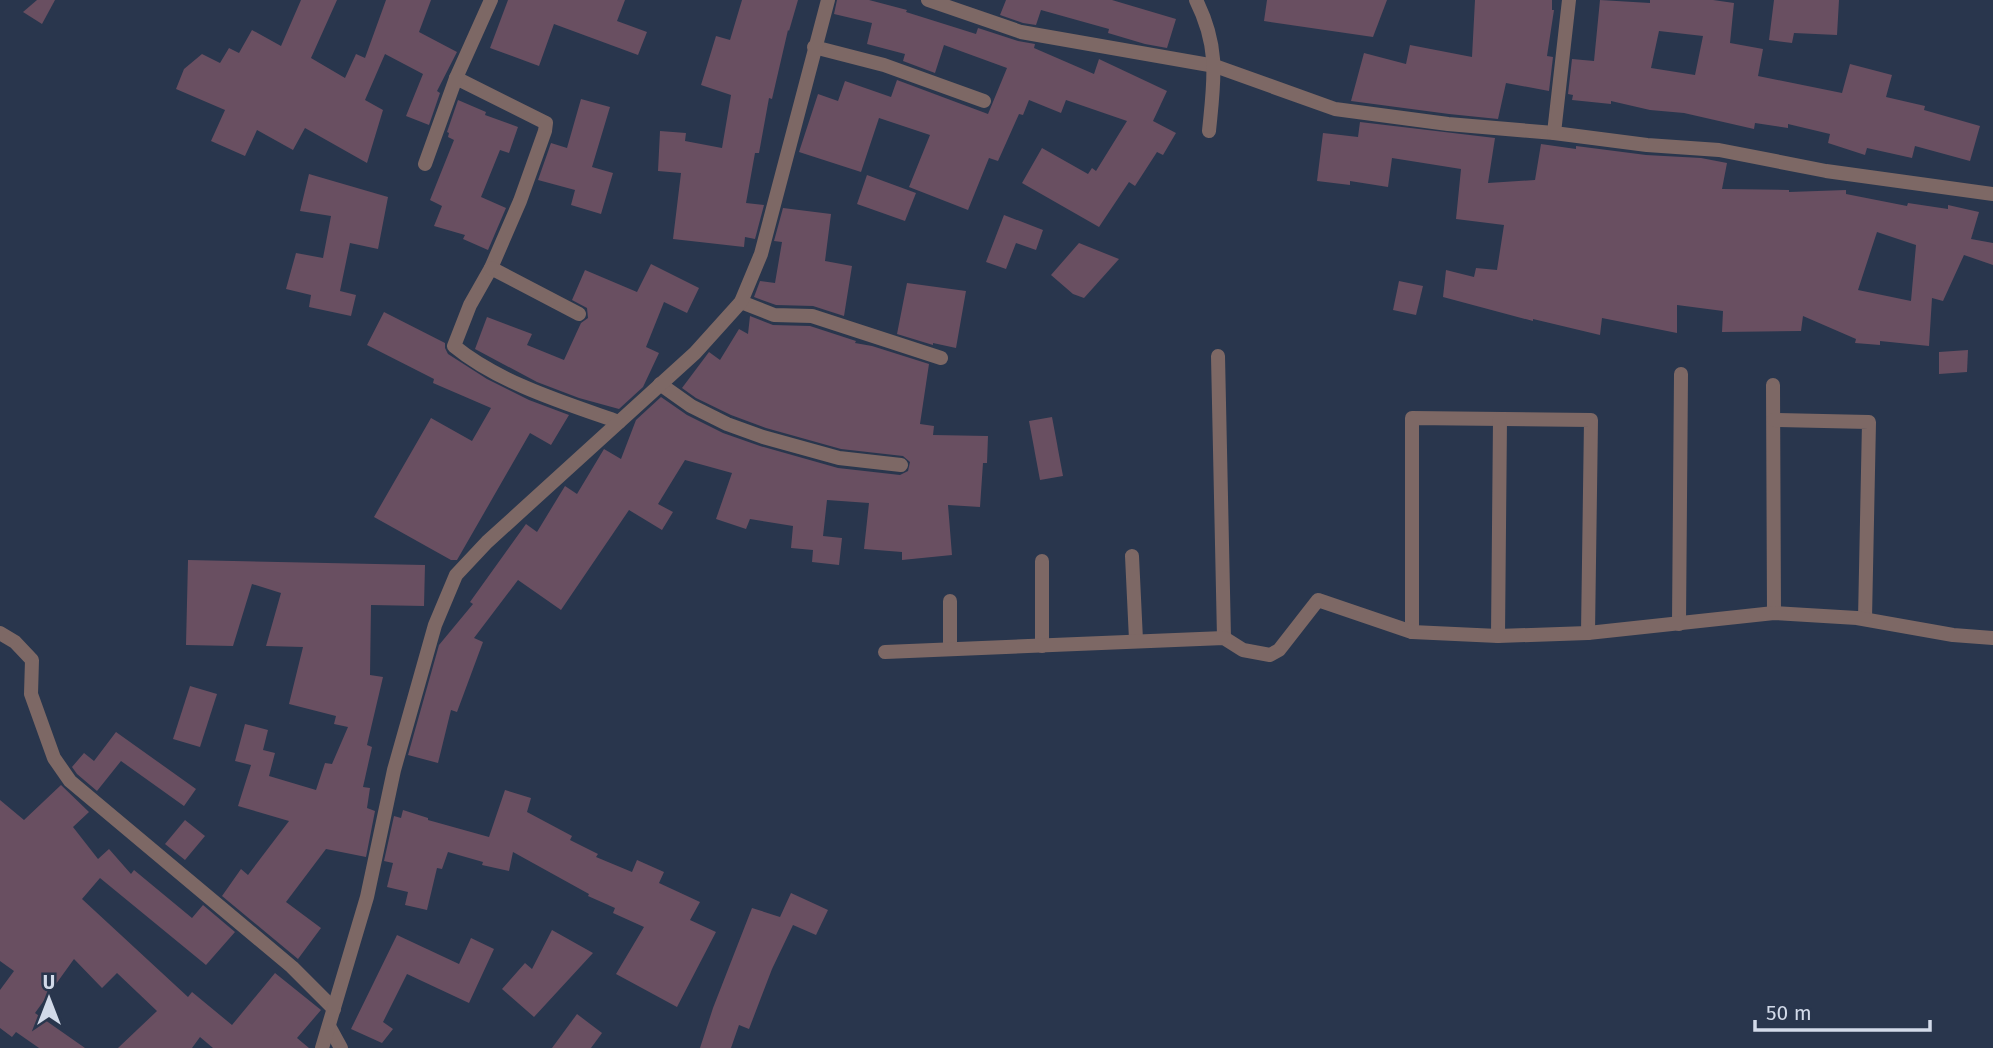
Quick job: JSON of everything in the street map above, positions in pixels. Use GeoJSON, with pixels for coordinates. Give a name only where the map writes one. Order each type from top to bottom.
{"type":"FeatureCollection","features":[{"type":"Feature","properties":{"kind":"street"},"geometry":{"type":"LineString","coordinates":[[425,164],[456,78],[491,0]]}},
{"type":"Feature","properties":{"kind":"street"},"geometry":{"type":"LineString","coordinates":[[323,1048],[367,897],[398,757],[435,625],[456,575],[487,542],[695,353],[741,302],[761,254],[828,0]]}},
{"type":"Feature","properties":{"kind":"street"},"geometry":{"type":"LineString","coordinates":[[928,0],[1021,32],[1215,66],[1335,109],[1448,124],[1719,150],[1826,171],[1993,194]]}},
{"type":"Feature","properties":{"kind":"street"},"geometry":{"type":"LineString","coordinates":[[1196,0],[1211,35],[1215,66],[1209,131]]}},
{"type":"Feature","properties":{"kind":"street"},"geometry":{"type":"LineString","coordinates":[[1554,133],[1569,0]]}},
{"type":"Feature","properties":{"kind":"street"},"geometry":{"type":"LineString","coordinates":[[814,47],[884,65],[984,100]]}},
{"type":"Feature","properties":{"kind":"street"},"geometry":{"type":"LineString","coordinates":[[456,78],[545,123],[545,131],[520,201],[491,268],[470,305],[454,346],[466,356],[539,394],[619,422]]}},
{"type":"Feature","properties":{"kind":"street"},"geometry":{"type":"LineString","coordinates":[[491,268],[579,314]]}},
{"type":"Feature","properties":{"kind":"street"},"geometry":{"type":"LineString","coordinates":[[741,302],[774,315],[812,316],[941,358]]}},
{"type":"Feature","properties":{"kind":"street"},"geometry":{"type":"LineString","coordinates":[[1218,356],[1224,638]]}},
{"type":"Feature","properties":{"kind":"street"},"geometry":{"type":"LineString","coordinates":[[1679,624],[1681,373]]}},
{"type":"Feature","properties":{"kind":"street"},"geometry":{"type":"LineString","coordinates":[[660,384],[691,406],[727,424],[763,437],[839,458],[901,465]]}},
{"type":"Feature","properties":{"kind":"street"},"geometry":{"type":"LineString","coordinates":[[1773,386],[1774,613]]}},
{"type":"Feature","properties":{"kind":"street"},"geometry":{"type":"LineString","coordinates":[[1412,632],[1412,418],[1591,420],[1588,634]]}},
{"type":"Feature","properties":{"kind":"street"},"geometry":{"type":"LineString","coordinates":[[1499,636],[1500,419]]}},
{"type":"Feature","properties":{"kind":"street"},"geometry":{"type":"LineString","coordinates":[[1774,420],[1869,422],[1864,619]]}},
{"type":"Feature","properties":{"kind":"street"},"geometry":{"type":"LineString","coordinates":[[1132,556],[1136,640]]}},
{"type":"Feature","properties":{"kind":"street"},"geometry":{"type":"LineString","coordinates":[[1042,561],[1042,646]]}},
{"type":"Feature","properties":{"kind":"street"},"geometry":{"type":"LineString","coordinates":[[885,652],[1224,638],[1243,650],[1270,655],[1279,650],[1318,600],[1412,632],[1499,636],[1588,634],[1774,613],[1864,619],[1953,635],[1993,638]]}},
{"type":"Feature","properties":{"kind":"street"},"geometry":{"type":"LineString","coordinates":[[950,601],[950,649]]}},
{"type":"Feature","properties":{"kind":"street"},"geometry":{"type":"LineString","coordinates":[[0,634],[15,642],[32,660],[31,694],[54,758],[70,781],[292,967],[334,1009]]}},
{"type":"Feature","properties":{"kind":"street"},"geometry":{"type":"LineString","coordinates":[[329,1026],[341,1048]]}},
{"type":"Feature","properties":{"kind":"building"},"geometry":{"type":"Polygon","coordinates":[[[37,0],[55,0],[42,24],[23,12],[37,0]]]}},
{"type":"Feature","properties":{"kind":"building"},"geometry":{"type":"Polygon","coordinates":[[[301,0],[337,0],[311,58],[345,78],[356,54],[365,58],[386,0],[431,0],[419,32],[457,52],[437,91],[440,93],[429,125],[406,116],[423,74],[385,54],[365,100],[383,110],[367,163],[305,128],[293,150],[257,130],[245,156],[211,141],[225,110],[176,89],[184,69],[202,54],[220,63],[229,48],[239,53],[252,30],[281,46],[301,0]]]}},
{"type":"Feature","properties":{"kind":"building"},"geometry":{"type":"Polygon","coordinates":[[[508,0],[625,0],[617,21],[647,32],[638,55],[554,24],[539,66],[490,48],[508,0]]]}},
{"type":"Feature","properties":{"kind":"building"},"geometry":{"type":"Polygon","coordinates":[[[742,0],[798,0],[772,99],[769,98],[746,203],[764,205],[755,239],[745,237],[744,247],[673,239],[681,173],[658,171],[660,131],[686,133],[685,141],[722,148],[731,95],[701,85],[716,36],[730,40],[742,0]]]}},
{"type":"Feature","properties":{"kind":"building"},"geometry":{"type":"Polygon","coordinates":[[[837,0],[869,0],[976,34],[978,28],[1035,44],[1034,48],[1094,74],[1099,59],[1167,91],[1153,121],[1176,133],[1163,155],[1157,152],[1135,186],[1129,182],[1099,227],[1022,183],[1042,148],[1088,174],[1092,168],[1096,171],[1127,121],[1066,100],[1061,113],[1029,100],[1023,115],[1019,114],[998,161],[989,158],[968,210],[909,187],[930,135],[879,118],[861,172],[799,152],[818,94],[838,101],[845,81],[891,97],[897,80],[988,114],[1007,68],[944,45],[935,73],[903,61],[905,54],[867,44],[872,23],[834,14],[837,0]]]}},
{"type":"Feature","properties":{"kind":"building"},"geometry":{"type":"Polygon","coordinates":[[[1006,0],[1112,0],[1176,19],[1167,48],[1108,33],[1109,29],[1041,10],[1036,25],[1023,23],[1000,15],[1006,0]]]}},
{"type":"Feature","properties":{"kind":"building"},"geometry":{"type":"Polygon","coordinates":[[[1267,0],[1387,0],[1373,37],[1264,21],[1267,0]]]}},
{"type":"Feature","properties":{"kind":"building"},"geometry":{"type":"Polygon","coordinates":[[[1475,0],[1552,0],[1554,10],[1547,56],[1553,57],[1549,91],[1506,83],[1498,119],[1351,101],[1364,53],[1406,64],[1410,45],[1472,57],[1475,0]]]}},
{"type":"Feature","properties":{"kind":"building"},"geometry":{"type":"Polygon","coordinates":[[[1600,0],[1650,3],[1650,0],[1713,0],[1734,3],[1730,43],[1763,49],[1758,76],[1842,93],[1850,64],[1892,75],[1886,97],[1925,106],[1924,110],[1980,126],[1970,161],[1915,146],[1912,158],[1867,148],[1865,155],[1828,143],[1830,134],[1788,124],[1788,128],[1755,123],[1754,129],[1684,113],[1650,110],[1611,101],[1611,104],[1572,100],[1573,95],[1568,94],[1572,59],[1594,61],[1600,0]],[[1659,31],[1651,68],[1695,75],[1703,36],[1659,31]]]}},
{"type":"Feature","properties":{"kind":"building"},"geometry":{"type":"Polygon","coordinates":[[[1774,0],[1839,0],[1837,35],[1794,33],[1792,43],[1769,40],[1774,0]]]}},
{"type":"Feature","properties":{"kind":"building"},"geometry":{"type":"Polygon","coordinates":[[[581,99],[610,107],[592,167],[613,173],[601,214],[571,205],[575,190],[538,180],[551,143],[567,148],[581,99]]]}},
{"type":"Feature","properties":{"kind":"building"},"geometry":{"type":"Polygon","coordinates":[[[458,100],[486,112],[485,115],[518,127],[509,153],[500,150],[481,197],[506,208],[488,250],[463,239],[465,235],[434,226],[442,206],[430,200],[454,140],[448,137],[447,132],[458,100]]]}},
{"type":"Feature","properties":{"kind":"building"},"geometry":{"type":"Polygon","coordinates":[[[1360,122],[1495,138],[1488,183],[1535,180],[1541,144],[1701,158],[1727,163],[1722,189],[1789,192],[1846,190],[1846,194],[1907,206],[1908,203],[1948,209],[1948,205],[1979,212],[1971,239],[1993,243],[1993,265],[1964,255],[1943,301],[1932,298],[1929,346],[1880,341],[1880,345],[1855,343],[1856,339],[1803,316],[1801,331],[1722,332],[1723,311],[1677,305],[1677,333],[1602,318],[1600,335],[1533,321],[1443,297],[1446,270],[1474,277],[1476,268],[1497,270],[1504,225],[1456,219],[1461,169],[1392,158],[1388,187],[1350,181],[1350,185],[1317,181],[1323,133],[1358,137],[1360,122]],[[1877,232],[1858,290],[1911,301],[1916,245],[1877,232]]]}},
{"type":"Feature","properties":{"kind":"building"},"geometry":{"type":"Polygon","coordinates":[[[309,174],[388,197],[378,249],[350,243],[340,291],[356,295],[351,316],[309,307],[311,295],[286,289],[296,253],[323,258],[331,216],[300,211],[309,174]]]}},
{"type":"Feature","properties":{"kind":"building"},"geometry":{"type":"Polygon","coordinates":[[[867,175],[916,193],[905,221],[857,204],[867,175]]]}},
{"type":"Feature","properties":{"kind":"building"},"geometry":{"type":"Polygon","coordinates":[[[783,208],[831,214],[825,261],[852,266],[844,316],[813,306],[776,305],[754,297],[760,281],[775,283],[782,242],[774,241],[783,208]]]}},
{"type":"Feature","properties":{"kind":"building"},"geometry":{"type":"Polygon","coordinates":[[[1004,215],[1043,230],[1036,250],[1016,243],[1006,269],[986,262],[1004,215]]]}},
{"type":"Feature","properties":{"kind":"building"},"geometry":{"type":"Polygon","coordinates":[[[1079,243],[1119,259],[1084,298],[1073,294],[1051,275],[1079,243]]]}},
{"type":"Feature","properties":{"kind":"building"},"geometry":{"type":"Polygon","coordinates":[[[651,264],[699,288],[687,313],[664,302],[646,347],[659,353],[643,387],[619,409],[537,382],[475,349],[487,317],[532,334],[527,345],[564,360],[581,323],[588,318],[587,308],[572,300],[585,270],[637,292],[651,264]]]}},
{"type":"Feature","properties":{"kind":"building"},"geometry":{"type":"Polygon","coordinates":[[[1399,281],[1423,286],[1416,315],[1393,310],[1399,281]]]}},
{"type":"Feature","properties":{"kind":"building"},"geometry":{"type":"Polygon","coordinates":[[[907,283],[966,291],[956,348],[933,345],[897,334],[907,283]]]}},
{"type":"Feature","properties":{"kind":"building"},"geometry":{"type":"Polygon","coordinates":[[[384,312],[445,343],[448,354],[487,379],[529,400],[569,415],[551,445],[530,433],[457,560],[451,560],[374,517],[431,418],[472,441],[491,408],[433,383],[434,379],[367,345],[384,312]]]}},
{"type":"Feature","properties":{"kind":"building"},"geometry":{"type":"Polygon","coordinates":[[[750,316],[773,325],[810,326],[856,341],[855,343],[929,364],[920,424],[934,426],[933,435],[988,436],[980,507],[948,505],[952,555],[902,560],[902,552],[864,549],[869,503],[827,500],[823,536],[842,538],[839,565],[812,562],[813,550],[791,548],[793,526],[750,519],[746,529],[716,519],[732,473],[685,460],[658,504],[673,512],[662,530],[629,510],[561,610],[518,580],[474,638],[483,642],[457,712],[451,710],[438,763],[408,755],[439,645],[473,604],[470,602],[526,524],[537,532],[565,486],[577,494],[604,449],[621,459],[636,420],[661,397],[687,415],[723,433],[760,446],[838,468],[900,475],[908,471],[910,462],[903,456],[841,449],[766,428],[731,415],[682,388],[709,352],[720,360],[739,329],[748,334],[750,316]]]}},
{"type":"Feature","properties":{"kind":"building"},"geometry":{"type":"Polygon","coordinates":[[[1968,350],[1967,372],[1939,374],[1939,352],[1968,350]]]}},
{"type":"Feature","properties":{"kind":"building"},"geometry":{"type":"Polygon","coordinates":[[[1052,417],[1063,476],[1040,480],[1029,421],[1052,417]]]}},
{"type":"Feature","properties":{"kind":"building"},"geometry":{"type":"Polygon","coordinates":[[[188,560],[425,565],[424,606],[371,605],[370,675],[383,677],[367,745],[372,747],[363,787],[370,788],[367,808],[375,811],[366,857],[326,849],[286,902],[321,928],[298,959],[222,896],[241,869],[248,875],[289,821],[238,806],[251,765],[235,761],[245,724],[268,730],[263,750],[275,753],[269,776],[316,790],[325,763],[332,764],[348,727],[334,724],[336,716],[289,704],[303,647],[266,646],[281,593],[252,584],[233,646],[186,645],[188,560]]]}},
{"type":"Feature","properties":{"kind":"building"},"geometry":{"type":"Polygon","coordinates":[[[190,686],[217,694],[200,747],[173,739],[190,686]]]}},
{"type":"Feature","properties":{"kind":"building"},"geometry":{"type":"Polygon","coordinates":[[[116,732],[196,789],[184,806],[121,761],[97,791],[77,774],[72,767],[84,753],[94,761],[116,732]]]}},
{"type":"Feature","properties":{"kind":"building"},"geometry":{"type":"Polygon","coordinates":[[[61,785],[89,812],[73,827],[98,859],[109,849],[131,874],[134,870],[192,918],[203,905],[235,932],[206,965],[100,878],[82,899],[188,997],[192,992],[232,1025],[275,973],[321,1010],[297,1038],[309,1048],[213,1048],[200,1037],[192,1048],[118,1048],[157,1011],[117,973],[102,988],[74,959],[35,1013],[85,1048],[39,1048],[16,1032],[12,1037],[0,1028],[0,990],[14,971],[0,961],[0,800],[24,820],[61,785]]]}},
{"type":"Feature","properties":{"kind":"building"},"geometry":{"type":"Polygon","coordinates":[[[505,790],[531,798],[527,812],[572,836],[570,840],[598,854],[596,857],[632,872],[637,860],[664,872],[659,883],[700,902],[690,920],[716,932],[677,1007],[616,974],[644,927],[613,913],[615,908],[588,896],[589,894],[513,852],[509,871],[482,865],[483,862],[448,852],[442,869],[437,868],[427,910],[405,905],[408,892],[387,887],[393,863],[384,861],[394,816],[401,818],[403,810],[489,837],[505,790]]]}},
{"type":"Feature","properties":{"kind":"building"},"geometry":{"type":"Polygon","coordinates":[[[185,820],[205,836],[185,860],[165,844],[185,820]]]}},
{"type":"Feature","properties":{"kind":"building"},"geometry":{"type":"Polygon","coordinates":[[[791,893],[828,910],[816,935],[793,925],[772,969],[749,1029],[739,1025],[731,1048],[700,1048],[752,908],[780,917],[791,893]]]}},
{"type":"Feature","properties":{"kind":"building"},"geometry":{"type":"Polygon","coordinates":[[[552,930],[593,953],[534,1017],[502,989],[525,963],[532,969],[552,930]]]}},
{"type":"Feature","properties":{"kind":"building"},"geometry":{"type":"Polygon","coordinates":[[[397,935],[459,964],[471,938],[494,949],[469,1003],[407,974],[383,1022],[393,1029],[382,1043],[351,1029],[397,935]]]}},
{"type":"Feature","properties":{"kind":"building"},"geometry":{"type":"Polygon","coordinates":[[[577,1014],[602,1033],[591,1048],[552,1048],[577,1014]]]}}]}
